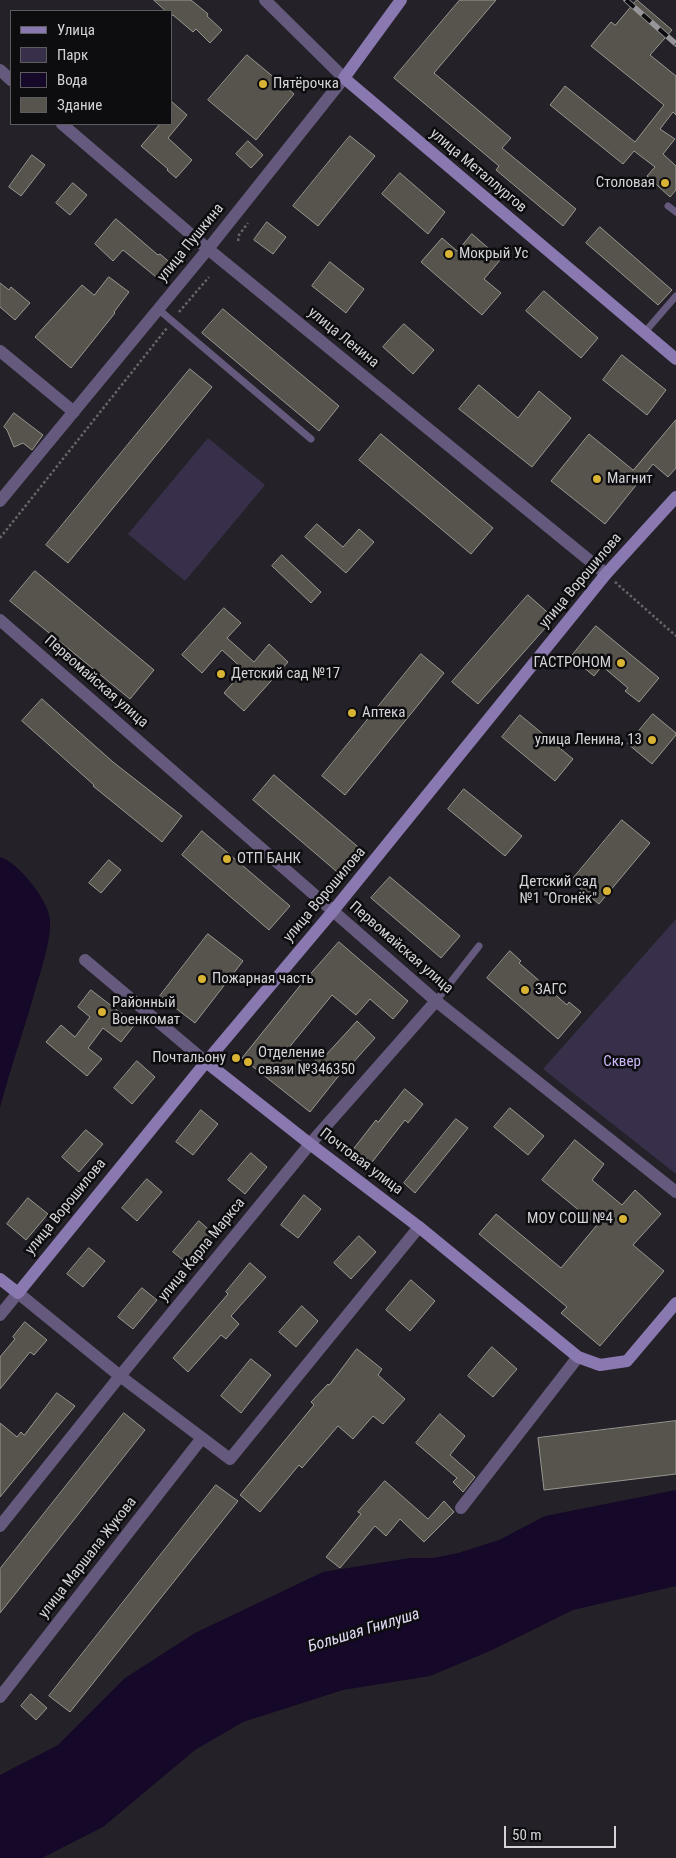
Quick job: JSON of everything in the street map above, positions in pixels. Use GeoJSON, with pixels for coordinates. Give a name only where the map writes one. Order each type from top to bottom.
{"type":"FeatureCollection","features":[{"type":"Feature","properties":{"kind":"main road","name":"улица Пушкина"},"geometry":{"type":"LineString","coordinates":[[344,78],[401,0]]}},
{"type":"Feature","properties":{"kind":"main road","name":"улица Металлургов"},"geometry":{"type":"LineString","coordinates":[[344,78],[676,359]]}},
{"type":"Feature","properties":{"kind":"main road","name":"улица Ворошилова"},"geometry":{"type":"LineString","coordinates":[[18,1293],[206,1062],[333,911],[606,574],[676,497]]}},
{"type":"Feature","properties":{"kind":"main road","name":"Почтовая улица"},"geometry":{"type":"LineString","coordinates":[[206,1062],[310,1144],[419,1226],[578,1357],[600,1365],[628,1361],[676,1303]]}},
{"type":"Feature","properties":{"kind":"main road"},"geometry":{"type":"LineString","coordinates":[[0,1279],[18,1293]]}},
{"type":"Feature","properties":{"kind":"street","name":"улица Металлургов"},"geometry":{"type":"LineString","coordinates":[[265,0],[344,78]]}},
{"type":"Feature","properties":{"kind":"street"},"geometry":{"type":"LineString","coordinates":[[0,70],[10,79]]}},
{"type":"Feature","properties":{"kind":"street","name":"улица Пушкина"},"geometry":{"type":"LineString","coordinates":[[0,501],[208,249],[344,78]]}},
{"type":"Feature","properties":{"kind":"street","name":"улица Ленина"},"geometry":{"type":"LineString","coordinates":[[63,125],[208,249],[606,574]]}},
{"type":"Feature","properties":{"kind":"street"},"geometry":{"type":"LineString","coordinates":[[0,351],[74,412]]}},
{"type":"Feature","properties":{"kind":"street","name":"Первомайская улица"},"geometry":{"type":"LineString","coordinates":[[0,620],[436,1001],[676,1192]]}},
{"type":"Feature","properties":{"kind":"street","name":"Почтовая улица"},"geometry":{"type":"LineString","coordinates":[[85,960],[206,1062]]}},
{"type":"Feature","properties":{"kind":"street","name":"улица Карла Маркса"},"geometry":{"type":"LineString","coordinates":[[0,1526],[310,1144],[436,1001]]}},
{"type":"Feature","properties":{"kind":"street"},"geometry":{"type":"LineString","coordinates":[[18,1293],[120,1376],[230,1459],[419,1226]]}},
{"type":"Feature","properties":{"kind":"street","name":"улица Ворошилова"},"geometry":{"type":"LineString","coordinates":[[0,1315],[18,1293]]}},
{"type":"Feature","properties":{"kind":"street"},"geometry":{"type":"LineString","coordinates":[[460,1508],[578,1357]]}},
{"type":"Feature","properties":{"kind":"street","name":"улица Маршала Жукова"},"geometry":{"type":"LineString","coordinates":[[0,1697],[202,1438]]}},
{"type":"Feature","properties":{"kind":"lane"},"geometry":{"type":"LineString","coordinates":[[668,206],[676,212]]}},
{"type":"Feature","properties":{"kind":"lane"},"geometry":{"type":"LineString","coordinates":[[644,333],[676,296]]}},
{"type":"Feature","properties":{"kind":"lane"},"geometry":{"type":"LineString","coordinates":[[158,309],[312,439]]}},
{"type":"Feature","properties":{"kind":"lane"},"geometry":{"type":"LineString","coordinates":[[436,1001],[479,946]]}},
{"type":"Feature","properties":{"kind":"path"},"geometry":{"type":"LineString","coordinates":[[0,538],[209,277]]}},
{"type":"Feature","properties":{"kind":"path"},"geometry":{"type":"LineString","coordinates":[[606,574],[676,636]]}},
{"type":"Feature","properties":{"kind":"green space"},"geometry":{"type":"Polygon","coordinates":[[[208,438],[265,485],[185,581],[128,534],[208,438]]]}},
{"type":"Feature","properties":{"kind":"green space","name":"Сквер"},"geometry":{"type":"Polygon","coordinates":[[[676,919],[676,1174],[543,1069],[676,919]]]}},
{"type":"Feature","properties":{"kind":"water"},"geometry":{"type":"Polygon","coordinates":[[[0,857],[15,866],[38,893],[48,912],[50,929],[45,956],[0,1108],[0,857]]]}},
{"type":"Feature","properties":{"kind":"water","name":"Большая Гнилуша"},"geometry":{"type":"Polygon","coordinates":[[[676,1490],[676,1586],[573,1610],[490,1651],[430,1676],[343,1690],[243,1722],[195,1750],[103,1827],[42,1858],[0,1858],[0,1775],[58,1745],[125,1678],[195,1633],[323,1572],[410,1558],[433,1558],[458,1553],[499,1540],[545,1516],[676,1490]]]}},
{"type":"Feature","properties":{"kind":"building"},"geometry":{"type":"Polygon","coordinates":[[[154,0],[191,0],[208,14],[207,16],[222,30],[210,43],[196,29],[193,32],[172,16],[172,10],[165,10],[154,0]]]}},
{"type":"Feature","properties":{"kind":"building"},"geometry":{"type":"Polygon","coordinates":[[[460,0],[496,0],[434,73],[511,138],[502,148],[576,209],[563,226],[496,170],[499,166],[394,78],[460,0]]]}},
{"type":"Feature","properties":{"kind":"building"},"geometry":{"type":"Polygon","coordinates":[[[637,0],[672,30],[650,55],[676,76],[676,115],[673,112],[660,129],[675,139],[663,154],[676,166],[676,190],[670,197],[647,176],[655,167],[634,151],[623,164],[550,105],[565,86],[635,142],[664,105],[591,46],[611,22],[615,25],[637,0]]]}},
{"type":"Feature","properties":{"kind":"building"},"geometry":{"type":"Polygon","coordinates":[[[247,55],[294,94],[256,140],[208,100],[247,55]]]}},
{"type":"Feature","properties":{"kind":"building"},"geometry":{"type":"Polygon","coordinates":[[[172,102],[187,115],[168,138],[192,160],[176,178],[141,146],[159,125],[172,125],[172,102]]]}},
{"type":"Feature","properties":{"kind":"building"},"geometry":{"type":"Polygon","coordinates":[[[350,136],[375,156],[318,226],[293,206],[350,136]]]}},
{"type":"Feature","properties":{"kind":"building"},"geometry":{"type":"Polygon","coordinates":[[[248,141],[263,155],[251,168],[236,154],[248,141]]]}},
{"type":"Feature","properties":{"kind":"building"},"geometry":{"type":"Polygon","coordinates":[[[32,155],[45,165],[21,196],[9,187],[32,155]]]}},
{"type":"Feature","properties":{"kind":"building"},"geometry":{"type":"Polygon","coordinates":[[[400,173],[445,212],[428,234],[382,194],[400,173]]]}},
{"type":"Feature","properties":{"kind":"building"},"geometry":{"type":"Polygon","coordinates":[[[73,183],[87,195],[70,215],[56,203],[73,183]]]}},
{"type":"Feature","properties":{"kind":"building"},"geometry":{"type":"Polygon","coordinates":[[[116,219],[158,255],[160,254],[174,266],[161,281],[123,250],[113,261],[95,244],[116,219]]]}},
{"type":"Feature","properties":{"kind":"building"},"geometry":{"type":"Polygon","coordinates":[[[267,222],[286,237],[273,254],[254,240],[267,222]]]}},
{"type":"Feature","properties":{"kind":"building"},"geometry":{"type":"Polygon","coordinates":[[[600,227],[672,290],[658,305],[586,243],[600,227]]]}},
{"type":"Feature","properties":{"kind":"building"},"geometry":{"type":"Polygon","coordinates":[[[472,234],[501,259],[484,279],[501,293],[482,315],[421,262],[442,238],[457,251],[472,234]]]}},
{"type":"Feature","properties":{"kind":"building"},"geometry":{"type":"Polygon","coordinates":[[[330,262],[364,289],[346,313],[312,286],[330,262]]]}},
{"type":"Feature","properties":{"kind":"building"},"geometry":{"type":"Polygon","coordinates":[[[109,277],[129,292],[115,313],[71,368],[35,337],[82,285],[94,295],[109,277]]]}},
{"type":"Feature","properties":{"kind":"building"},"geometry":{"type":"Polygon","coordinates":[[[0,283],[9,290],[11,287],[30,303],[15,320],[0,307],[0,283]]]}},
{"type":"Feature","properties":{"kind":"building"},"geometry":{"type":"Polygon","coordinates":[[[544,291],[598,338],[581,358],[526,311],[544,291]]]}},
{"type":"Feature","properties":{"kind":"building"},"geometry":{"type":"Polygon","coordinates":[[[223,309],[339,406],[319,431],[202,333],[223,309]]]}},
{"type":"Feature","properties":{"kind":"building"},"geometry":{"type":"Polygon","coordinates":[[[404,324],[434,350],[413,374],[383,347],[404,324]]]}},
{"type":"Feature","properties":{"kind":"building"},"geometry":{"type":"Polygon","coordinates":[[[622,355],[666,390],[647,415],[603,380],[622,355]]]}},
{"type":"Feature","properties":{"kind":"building"},"geometry":{"type":"Polygon","coordinates":[[[190,369],[212,387],[68,563],[46,545],[190,369]]]}},
{"type":"Feature","properties":{"kind":"building"},"geometry":{"type":"Polygon","coordinates":[[[479,385],[518,418],[539,391],[571,418],[532,467],[459,409],[479,385]]]}},
{"type":"Feature","properties":{"kind":"building"},"geometry":{"type":"Polygon","coordinates":[[[14,413],[43,435],[32,450],[23,443],[14,447],[4,427],[14,413]]]}},
{"type":"Feature","properties":{"kind":"building","name":"Магнит"},"geometry":{"type":"Polygon","coordinates":[[[676,420],[676,468],[668,477],[653,464],[605,524],[551,481],[589,434],[633,470],[676,420]]]}},
{"type":"Feature","properties":{"kind":"building"},"geometry":{"type":"Polygon","coordinates":[[[381,434],[493,528],[471,554],[359,460],[381,434]]]}},
{"type":"Feature","properties":{"kind":"building"},"geometry":{"type":"Polygon","coordinates":[[[317,524],[343,547],[359,529],[374,542],[346,573],[305,537],[317,524]]]}},
{"type":"Feature","properties":{"kind":"building"},"geometry":{"type":"Polygon","coordinates":[[[282,555],[321,592],[311,603],[272,566],[282,555]]]}},
{"type":"Feature","properties":{"kind":"building"},"geometry":{"type":"Polygon","coordinates":[[[35,571],[154,670],[130,699],[10,601],[35,571]]]}},
{"type":"Feature","properties":{"kind":"building"},"geometry":{"type":"Polygon","coordinates":[[[528,595],[554,618],[478,704],[452,682],[528,595]]]}},
{"type":"Feature","properties":{"kind":"building","name":"Детский сад №17"},"geometry":{"type":"Polygon","coordinates":[[[224,608],[241,623],[227,638],[254,662],[269,644],[288,662],[244,711],[224,693],[244,670],[222,650],[202,673],[182,655],[224,608]]]}},
{"type":"Feature","properties":{"kind":"building"},"geometry":{"type":"Polygon","coordinates":[[[596,626],[659,678],[639,702],[625,691],[628,688],[602,666],[594,676],[571,657],[596,626]]]}},
{"type":"Feature","properties":{"kind":"building"},"geometry":{"type":"Polygon","coordinates":[[[421,654],[444,673],[345,795],[322,776],[421,654]]]}},
{"type":"Feature","properties":{"kind":"building"},"geometry":{"type":"Polygon","coordinates":[[[42,699],[113,762],[182,816],[162,842],[93,786],[22,721],[42,699]]]}},
{"type":"Feature","properties":{"kind":"building","name":"улица Ленина, 13"},"geometry":{"type":"Polygon","coordinates":[[[653,714],[676,735],[652,764],[628,744],[653,714]]]}},
{"type":"Feature","properties":{"kind":"building"},"geometry":{"type":"Polygon","coordinates":[[[520,715],[573,759],[555,781],[502,737],[520,715]]]}},
{"type":"Feature","properties":{"kind":"building"},"geometry":{"type":"Polygon","coordinates":[[[274,775],[364,852],[343,877],[253,800],[274,775]]]}},
{"type":"Feature","properties":{"kind":"building"},"geometry":{"type":"Polygon","coordinates":[[[464,789],[522,836],[505,856],[448,809],[464,789]]]}},
{"type":"Feature","properties":{"kind":"building"},"geometry":{"type":"Polygon","coordinates":[[[622,820],[650,843],[599,904],[571,881],[622,820]]]}},
{"type":"Feature","properties":{"kind":"building"},"geometry":{"type":"Polygon","coordinates":[[[202,831],[290,906],[269,930],[182,855],[202,831]]]}},
{"type":"Feature","properties":{"kind":"building"},"geometry":{"type":"Polygon","coordinates":[[[109,860],[121,870],[101,893],[89,883],[109,860]]]}},
{"type":"Feature","properties":{"kind":"building"},"geometry":{"type":"Polygon","coordinates":[[[390,877],[460,936],[441,958],[371,898],[390,877]]]}},
{"type":"Feature","properties":{"kind":"building","name":"Пожарная часть"},"geometry":{"type":"Polygon","coordinates":[[[208,934],[243,961],[195,1023],[160,996],[208,934]]]}},
{"type":"Feature","properties":{"kind":"building"},"geometry":{"type":"Polygon","coordinates":[[[339,942],[408,1001],[393,1019],[370,999],[356,1015],[332,995],[287,1050],[309,1068],[321,1053],[325,1056],[357,1021],[375,1038],[350,1066],[348,1064],[310,1112],[242,1058],[299,987],[339,942]]]}},
{"type":"Feature","properties":{"kind":"building","name":"ЗАГС"},"geometry":{"type":"Polygon","coordinates":[[[510,951],[521,961],[519,963],[567,1005],[569,1002],[581,1012],[558,1039],[487,978],[510,951]]]}},
{"type":"Feature","properties":{"kind":"building"},"geometry":{"type":"Polygon","coordinates":[[[91,990],[135,1024],[121,1042],[103,1028],[88,1048],[102,1059],[87,1076],[46,1042],[61,1025],[75,1037],[90,1017],[78,1007],[91,990]]]}},
{"type":"Feature","properties":{"kind":"building"},"geometry":{"type":"Polygon","coordinates":[[[137,1061],[155,1077],[132,1104],[114,1088],[137,1061]]]}},
{"type":"Feature","properties":{"kind":"building"},"geometry":{"type":"Polygon","coordinates":[[[405,1089],[423,1104],[408,1123],[405,1120],[369,1166],[351,1152],[376,1120],[378,1122],[405,1089]]]}},
{"type":"Feature","properties":{"kind":"building"},"geometry":{"type":"Polygon","coordinates":[[[510,1108],[544,1136],[528,1155],[494,1127],[510,1108]]]}},
{"type":"Feature","properties":{"kind":"building"},"geometry":{"type":"Polygon","coordinates":[[[201,1110],[218,1124],[193,1155],[176,1142],[201,1110]]]}},
{"type":"Feature","properties":{"kind":"building"},"geometry":{"type":"Polygon","coordinates":[[[456,1119],[468,1128],[415,1193],[404,1183],[456,1119]]]}},
{"type":"Feature","properties":{"kind":"building"},"geometry":{"type":"Polygon","coordinates":[[[86,1130],[103,1144],[79,1172],[62,1157],[86,1130]]]}},
{"type":"Feature","properties":{"kind":"building","name":"МОУ СОШ №4"},"geometry":{"type":"Polygon","coordinates":[[[575,1140],[604,1164],[592,1180],[622,1205],[635,1190],[661,1214],[633,1245],[664,1271],[600,1346],[561,1313],[567,1307],[479,1234],[496,1214],[561,1268],[597,1225],[542,1180],[575,1140]]]}},
{"type":"Feature","properties":{"kind":"building"},"geometry":{"type":"Polygon","coordinates":[[[251,1153],[267,1167],[245,1194],[228,1180],[251,1153]]]}},
{"type":"Feature","properties":{"kind":"building"},"geometry":{"type":"Polygon","coordinates":[[[147,1179],[162,1192],[137,1221],[122,1208],[147,1179]]]}},
{"type":"Feature","properties":{"kind":"building"},"geometry":{"type":"Polygon","coordinates":[[[304,1195],[321,1209],[298,1238],[281,1225],[304,1195]]]}},
{"type":"Feature","properties":{"kind":"building"},"geometry":{"type":"Polygon","coordinates":[[[28,1198],[48,1214],[26,1240],[7,1224],[28,1198]]]}},
{"type":"Feature","properties":{"kind":"building"},"geometry":{"type":"Polygon","coordinates":[[[199,1221],[214,1234],[188,1264],[173,1252],[199,1221]]]}},
{"type":"Feature","properties":{"kind":"building"},"geometry":{"type":"Polygon","coordinates":[[[359,1236],[376,1252],[351,1279],[334,1263],[359,1236]]]}},
{"type":"Feature","properties":{"kind":"building"},"geometry":{"type":"Polygon","coordinates":[[[89,1248],[105,1261],[83,1287],[67,1274],[89,1248]]]}},
{"type":"Feature","properties":{"kind":"building"},"geometry":{"type":"Polygon","coordinates":[[[250,1263],[266,1277],[231,1316],[239,1324],[226,1339],[221,1335],[188,1372],[173,1358],[228,1294],[226,1292],[250,1263]]]}},
{"type":"Feature","properties":{"kind":"building"},"geometry":{"type":"Polygon","coordinates":[[[411,1280],[435,1301],[410,1331],[386,1310],[411,1280]]]}},
{"type":"Feature","properties":{"kind":"building"},"geometry":{"type":"Polygon","coordinates":[[[142,1288],[157,1300],[133,1329],[118,1317],[142,1288]]]}},
{"type":"Feature","properties":{"kind":"building"},"geometry":{"type":"Polygon","coordinates":[[[302,1306],[318,1321],[296,1347],[279,1332],[302,1306]]]}},
{"type":"Feature","properties":{"kind":"building"},"geometry":{"type":"Polygon","coordinates":[[[25,1322],[47,1340],[34,1355],[30,1352],[0,1389],[0,1357],[15,1339],[13,1337],[25,1322]]]}},
{"type":"Feature","properties":{"kind":"building"},"geometry":{"type":"Polygon","coordinates":[[[492,1347],[517,1369],[493,1397],[468,1376],[492,1347]]]}},
{"type":"Feature","properties":{"kind":"building"},"geometry":{"type":"Polygon","coordinates":[[[357,1349],[382,1369],[378,1375],[405,1399],[383,1424],[373,1416],[353,1439],[338,1426],[302,1468],[299,1465],[260,1512],[240,1495],[314,1405],[311,1402],[329,1385],[357,1349]]]}},
{"type":"Feature","properties":{"kind":"building"},"geometry":{"type":"Polygon","coordinates":[[[251,1359],[271,1375],[241,1413],[221,1396],[251,1359]]]}},
{"type":"Feature","properties":{"kind":"building"},"geometry":{"type":"Polygon","coordinates":[[[57,1393],[75,1406],[0,1497],[0,1423],[17,1437],[21,1432],[24,1435],[57,1393]]]}},
{"type":"Feature","properties":{"kind":"building"},"geometry":{"type":"Polygon","coordinates":[[[124,1413],[145,1430],[0,1613],[0,1569],[124,1413]]]}},
{"type":"Feature","properties":{"kind":"building"},"geometry":{"type":"Polygon","coordinates":[[[440,1414],[465,1436],[450,1455],[475,1477],[463,1492],[453,1482],[457,1478],[416,1443],[440,1414]]]}},
{"type":"Feature","properties":{"kind":"building"},"geometry":{"type":"Polygon","coordinates":[[[676,1421],[676,1474],[544,1490],[538,1438],[676,1421]]]}},
{"type":"Feature","properties":{"kind":"building"},"geometry":{"type":"Polygon","coordinates":[[[385,1481],[428,1519],[444,1501],[454,1512],[424,1542],[400,1519],[386,1536],[375,1526],[340,1568],[326,1557],[361,1514],[358,1512],[385,1481]]]}},
{"type":"Feature","properties":{"kind":"building"},"geometry":{"type":"Polygon","coordinates":[[[216,1485],[238,1501],[70,1712],[49,1696],[216,1485]]]}},
{"type":"Feature","properties":{"kind":"building"},"geometry":{"type":"Polygon","coordinates":[[[31,1694],[47,1708],[36,1720],[21,1706],[31,1694]]]}},
{"type":"Feature","properties":{"kind":"railway"},"geometry":{"type":"LineString","coordinates":[[626,0],[676,44]]}},
{"type":"Feature","properties":{"kind":"place","name":"Пятёрочка"},"geometry":{"type":"Point","coordinates":[263,84]}},
{"type":"Feature","properties":{"kind":"place","name":"Столовая"},"geometry":{"type":"Point","coordinates":[665,183]}},
{"type":"Feature","properties":{"kind":"place","name":"Мокрый Ус"},"geometry":{"type":"Point","coordinates":[449,254]}},
{"type":"Feature","properties":{"kind":"place","name":"Магнит"},"geometry":{"type":"Point","coordinates":[597,479]}},
{"type":"Feature","properties":{"kind":"place","name":"ГАСТРОНОМ"},"geometry":{"type":"Point","coordinates":[621,663]}},
{"type":"Feature","properties":{"kind":"place","name":"Детский сад №17"},"geometry":{"type":"Point","coordinates":[221,674]}},
{"type":"Feature","properties":{"kind":"place","name":"Аптека"},"geometry":{"type":"Point","coordinates":[352,713]}},
{"type":"Feature","properties":{"kind":"place","name":"улица Ленина, 13"},"geometry":{"type":"Point","coordinates":[652,740]}},
{"type":"Feature","properties":{"kind":"place","name":"ОТП БАНК"},"geometry":{"type":"Point","coordinates":[227,859]}},
{"type":"Feature","properties":{"kind":"place","name":"Детский сад №1 \"Огонёк\""},"geometry":{"type":"Point","coordinates":[607,891]}},
{"type":"Feature","properties":{"kind":"place","name":"Пожарная часть"},"geometry":{"type":"Point","coordinates":[202,979]}},
{"type":"Feature","properties":{"kind":"place","name":"ЗАГС"},"geometry":{"type":"Point","coordinates":[525,990]}},
{"type":"Feature","properties":{"kind":"place","name":"Районный Военкомат"},"geometry":{"type":"Point","coordinates":[102,1012]}},
{"type":"Feature","properties":{"kind":"place","name":"Почтальону"},"geometry":{"type":"Point","coordinates":[236,1058]}},
{"type":"Feature","properties":{"kind":"place","name":"Отделение связи №346350"},"geometry":{"type":"Point","coordinates":[248,1062]}},
{"type":"Feature","properties":{"kind":"place","name":"МОУ СОШ №4"},"geometry":{"type":"Point","coordinates":[623,1219]}}]}
